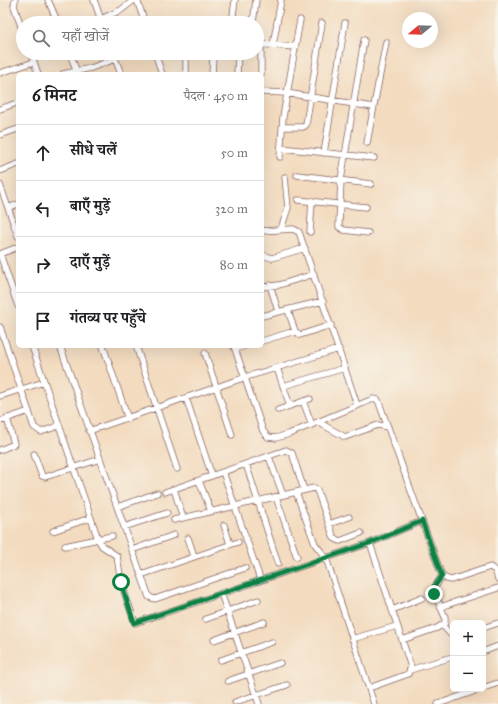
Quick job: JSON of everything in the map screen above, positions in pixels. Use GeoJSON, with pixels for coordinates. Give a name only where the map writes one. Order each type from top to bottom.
{"type":"FeatureCollection","features":[{"type":"Feature","properties":{"kind":"street"},"geometry":{"type":"LineString","coordinates":[[15,0],[14,6],[17,16]]}},
{"type":"Feature","properties":{"kind":"street"},"geometry":{"type":"LineString","coordinates":[[48,0],[55,16]]}},
{"type":"Feature","properties":{"kind":"street"},"geometry":{"type":"LineString","coordinates":[[94,0],[99,16]]}},
{"type":"Feature","properties":{"kind":"street"},"geometry":{"type":"LineString","coordinates":[[110,16],[135,0],[142,16]]}},
{"type":"Feature","properties":{"kind":"street"},"geometry":{"type":"LineString","coordinates":[[233,16],[235,0]]}},
{"type":"Feature","properties":{"kind":"street"},"geometry":{"type":"LineString","coordinates":[[254,16],[256,0]]}},
{"type":"Feature","properties":{"kind":"street"},"geometry":{"type":"LineString","coordinates":[[273,45],[281,0]]}},
{"type":"Feature","properties":{"kind":"street"},"geometry":{"type":"LineString","coordinates":[[280,158],[286,93],[300,20]]}},
{"type":"Feature","properties":{"kind":"street"},"geometry":{"type":"LineString","coordinates":[[282,127],[305,126],[312,97],[322,23]]}},
{"type":"Feature","properties":{"kind":"street"},"geometry":{"type":"LineString","coordinates":[[324,153],[345,24]]}},
{"type":"Feature","properties":{"kind":"street"},"geometry":{"type":"LineString","coordinates":[[364,40],[352,104],[341,180],[339,223],[341,229],[368,233]]}},
{"type":"Feature","properties":{"kind":"street"},"geometry":{"type":"LineString","coordinates":[[367,143],[386,42]]}},
{"type":"Feature","properties":{"kind":"street"},"geometry":{"type":"LineString","coordinates":[[264,44],[295,47]]}},
{"type":"Feature","properties":{"kind":"street"},"geometry":{"type":"LineString","coordinates":[[72,60],[76,70]]}},
{"type":"Feature","properties":{"kind":"street"},"geometry":{"type":"LineString","coordinates":[[70,72],[91,68],[112,60]]}},
{"type":"Feature","properties":{"kind":"street"},"geometry":{"type":"LineString","coordinates":[[115,60],[120,72]]}},
{"type":"Feature","properties":{"kind":"street"},"geometry":{"type":"LineString","coordinates":[[157,60],[161,72]]}},
{"type":"Feature","properties":{"kind":"street"},"geometry":{"type":"LineString","coordinates":[[186,60],[186,72]]}},
{"type":"Feature","properties":{"kind":"street"},"geometry":{"type":"LineString","coordinates":[[212,72],[213,60]]}},
{"type":"Feature","properties":{"kind":"street"},"geometry":{"type":"LineString","coordinates":[[237,72],[238,60]]}},
{"type":"Feature","properties":{"kind":"street"},"geometry":{"type":"LineString","coordinates":[[260,60],[261,72]]}},
{"type":"Feature","properties":{"kind":"street"},"geometry":{"type":"LineString","coordinates":[[0,73],[34,62],[37,72]]}},
{"type":"Feature","properties":{"kind":"street"},"geometry":{"type":"LineString","coordinates":[[264,92],[286,93],[373,107]]}},
{"type":"Feature","properties":{"kind":"street"},"geometry":{"type":"LineString","coordinates":[[0,109],[14,104]]}},
{"type":"Feature","properties":{"kind":"street"},"geometry":{"type":"LineString","coordinates":[[0,135],[16,130]]}},
{"type":"Feature","properties":{"kind":"street"},"geometry":{"type":"LineString","coordinates":[[281,148],[374,158]]}},
{"type":"Feature","properties":{"kind":"street"},"geometry":{"type":"LineString","coordinates":[[0,171],[16,165]]}},
{"type":"Feature","properties":{"kind":"street"},"geometry":{"type":"LineString","coordinates":[[297,175],[371,184]]}},
{"type":"Feature","properties":{"kind":"street"},"geometry":{"type":"LineString","coordinates":[[281,229],[288,208],[285,177]]}},
{"type":"Feature","properties":{"kind":"street"},"geometry":{"type":"LineString","coordinates":[[0,185],[16,229]]}},
{"type":"Feature","properties":{"kind":"street"},"geometry":{"type":"LineString","coordinates":[[298,200],[340,203],[366,207]]}},
{"type":"Feature","properties":{"kind":"street"},"geometry":{"type":"LineString","coordinates":[[310,232],[312,201]]}},
{"type":"Feature","properties":{"kind":"street"},"geometry":{"type":"LineString","coordinates":[[8,208],[16,205]]}},
{"type":"Feature","properties":{"kind":"street"},"geometry":{"type":"LineString","coordinates":[[264,231],[281,229],[296,230],[305,248],[357,405]]}},
{"type":"Feature","properties":{"kind":"street"},"geometry":{"type":"LineString","coordinates":[[16,248],[0,254],[16,300]]}},
{"type":"Feature","properties":{"kind":"street"},"geometry":{"type":"LineString","coordinates":[[264,255],[275,257],[305,248]]}},
{"type":"Feature","properties":{"kind":"street"},"geometry":{"type":"LineString","coordinates":[[264,286],[279,285],[314,274]]}},
{"type":"Feature","properties":{"kind":"street"},"geometry":{"type":"LineString","coordinates":[[270,285],[278,311]]}},
{"type":"Feature","properties":{"kind":"street"},"geometry":{"type":"LineString","coordinates":[[264,315],[323,301]]}},
{"type":"Feature","properties":{"kind":"street"},"geometry":{"type":"LineString","coordinates":[[288,310],[295,331],[300,335],[330,325]]}},
{"type":"Feature","properties":{"kind":"street"},"geometry":{"type":"LineString","coordinates":[[0,327],[34,427],[39,431],[58,426]]}},
{"type":"Feature","properties":{"kind":"street"},"geometry":{"type":"LineString","coordinates":[[264,340],[295,331]]}},
{"type":"Feature","properties":{"kind":"street"},"geometry":{"type":"LineString","coordinates":[[33,348],[72,468],[98,539],[102,546],[117,556],[121,582],[134,623],[370,543],[422,521]]}},
{"type":"Feature","properties":{"kind":"street"},"geometry":{"type":"LineString","coordinates":[[61,348],[148,595],[152,599],[155,599],[245,568]]}},
{"type":"Feature","properties":{"kind":"street"},"geometry":{"type":"LineString","coordinates":[[104,348],[128,419]]}},
{"type":"Feature","properties":{"kind":"street"},"geometry":{"type":"LineString","coordinates":[[137,348],[177,469]]}},
{"type":"Feature","properties":{"kind":"street"},"geometry":{"type":"LineString","coordinates":[[235,348],[263,431],[268,437],[282,436],[357,405],[377,399],[442,576],[451,580],[490,567],[495,570],[498,579]]}},
{"type":"Feature","properties":{"kind":"street"},"geometry":{"type":"LineString","coordinates":[[89,431],[158,409],[246,377],[339,349]]}},
{"type":"Feature","properties":{"kind":"street"},"geometry":{"type":"LineString","coordinates":[[205,353],[232,435]]}},
{"type":"Feature","properties":{"kind":"street"},"geometry":{"type":"LineString","coordinates":[[277,368],[290,406]]}},
{"type":"Feature","properties":{"kind":"street"},"geometry":{"type":"LineString","coordinates":[[283,386],[345,368]]}},
{"type":"Feature","properties":{"kind":"street"},"geometry":{"type":"LineString","coordinates":[[0,396],[44,382]]}},
{"type":"Feature","properties":{"kind":"street"},"geometry":{"type":"LineString","coordinates":[[186,398],[212,476]]}},
{"type":"Feature","properties":{"kind":"street"},"geometry":{"type":"LineString","coordinates":[[278,410],[310,399]]}},
{"type":"Feature","properties":{"kind":"street"},"geometry":{"type":"LineString","coordinates":[[304,402],[315,423],[345,437],[378,425],[388,426]]}},
{"type":"Feature","properties":{"kind":"street"},"geometry":{"type":"LineString","coordinates":[[0,421],[29,411]]}},
{"type":"Feature","properties":{"kind":"street"},"geometry":{"type":"LineString","coordinates":[[0,450],[14,444],[7,418]]}},
{"type":"Feature","properties":{"kind":"street"},"geometry":{"type":"LineString","coordinates":[[165,492],[286,450],[291,451],[304,490]]}},
{"type":"Feature","properties":{"kind":"street"},"geometry":{"type":"LineString","coordinates":[[34,454],[43,477],[100,458]]}},
{"type":"Feature","properties":{"kind":"street"},"geometry":{"type":"LineString","coordinates":[[268,457],[283,495]]}},
{"type":"Feature","properties":{"kind":"street"},"geometry":{"type":"LineString","coordinates":[[246,464],[278,564]]}},
{"type":"Feature","properties":{"kind":"street"},"geometry":{"type":"LineString","coordinates":[[223,472],[259,576]]}},
{"type":"Feature","properties":{"kind":"street"},"geometry":{"type":"LineString","coordinates":[[199,481],[211,512]]}},
{"type":"Feature","properties":{"kind":"street"},"geometry":{"type":"LineString","coordinates":[[174,520],[314,488],[317,490],[334,538],[338,541],[361,533]]}},
{"type":"Feature","properties":{"kind":"street"},"geometry":{"type":"LineString","coordinates":[[174,489],[183,518]]}},
{"type":"Feature","properties":{"kind":"street"},"geometry":{"type":"LineString","coordinates":[[296,492],[315,544],[326,558],[374,704]]}},
{"type":"Feature","properties":{"kind":"street"},"geometry":{"type":"LineString","coordinates":[[117,507],[157,493]]}},
{"type":"Feature","properties":{"kind":"street"},"geometry":{"type":"LineString","coordinates":[[276,496],[297,557]]}},
{"type":"Feature","properties":{"kind":"street"},"geometry":{"type":"LineString","coordinates":[[124,526],[167,513]]}},
{"type":"Feature","properties":{"kind":"street"},"geometry":{"type":"LineString","coordinates":[[329,524],[349,517]]}},
{"type":"Feature","properties":{"kind":"street"},"geometry":{"type":"LineString","coordinates":[[53,531],[90,518]]}},
{"type":"Feature","properties":{"kind":"street"},"geometry":{"type":"LineString","coordinates":[[224,525],[230,544]]}},
{"type":"Feature","properties":{"kind":"street"},"geometry":{"type":"LineString","coordinates":[[132,550],[174,535]]}},
{"type":"Feature","properties":{"kind":"street"},"geometry":{"type":"LineString","coordinates":[[65,546],[112,536]]}},
{"type":"Feature","properties":{"kind":"street"},"geometry":{"type":"LineString","coordinates":[[188,538],[194,556]]}},
{"type":"Feature","properties":{"kind":"street"},"geometry":{"type":"LineString","coordinates":[[141,575],[238,542]]}},
{"type":"Feature","properties":{"kind":"street"},"geometry":{"type":"LineString","coordinates":[[370,543],[402,640],[410,670]]}},
{"type":"Feature","properties":{"kind":"street"},"geometry":{"type":"LineString","coordinates":[[442,576],[433,590],[445,617],[443,626]]}},
{"type":"Feature","properties":{"kind":"street"},"geometry":{"type":"LineString","coordinates":[[440,607],[498,588]]}},
{"type":"Feature","properties":{"kind":"street"},"geometry":{"type":"LineString","coordinates":[[221,593],[259,704]]}},
{"type":"Feature","properties":{"kind":"street"},"geometry":{"type":"LineString","coordinates":[[392,610],[422,598]]}},
{"type":"Feature","properties":{"kind":"street"},"geometry":{"type":"LineString","coordinates":[[206,619],[258,600]]}},
{"type":"Feature","properties":{"kind":"street"},"geometry":{"type":"LineString","coordinates":[[214,640],[264,622]]}},
{"type":"Feature","properties":{"kind":"street"},"geometry":{"type":"LineString","coordinates":[[486,627],[498,623]]}},
{"type":"Feature","properties":{"kind":"street"},"geometry":{"type":"LineString","coordinates":[[352,640],[397,626]]}},
{"type":"Feature","properties":{"kind":"street"},"geometry":{"type":"LineString","coordinates":[[443,626],[450,634]]}},
{"type":"Feature","properties":{"kind":"street"},"geometry":{"type":"LineString","coordinates":[[402,640],[443,626]]}},
{"type":"Feature","properties":{"kind":"street"},"geometry":{"type":"LineString","coordinates":[[221,660],[272,642]]}},
{"type":"Feature","properties":{"kind":"street"},"geometry":{"type":"LineString","coordinates":[[486,651],[498,646]]}},
{"type":"Feature","properties":{"kind":"street"},"geometry":{"type":"LineString","coordinates":[[369,688],[408,674],[410,670],[450,658]]}},
{"type":"Feature","properties":{"kind":"street"},"geometry":{"type":"LineString","coordinates":[[228,681],[280,663]]}},
{"type":"Feature","properties":{"kind":"street"},"geometry":{"type":"LineString","coordinates":[[486,688],[498,683]]}},
{"type":"Feature","properties":{"kind":"street"},"geometry":{"type":"LineString","coordinates":[[235,702],[287,685]]}},
{"type":"Feature","properties":{"kind":"street"},"geometry":{"type":"LineString","coordinates":[[438,704],[473,692]]}},
{"type":"Feature","properties":{"kind":"route"},"geometry":{"type":"LineString","coordinates":[[121,582],[134,623],[370,543],[422,521],[442,576],[434,587],[434,594]]}}]}
